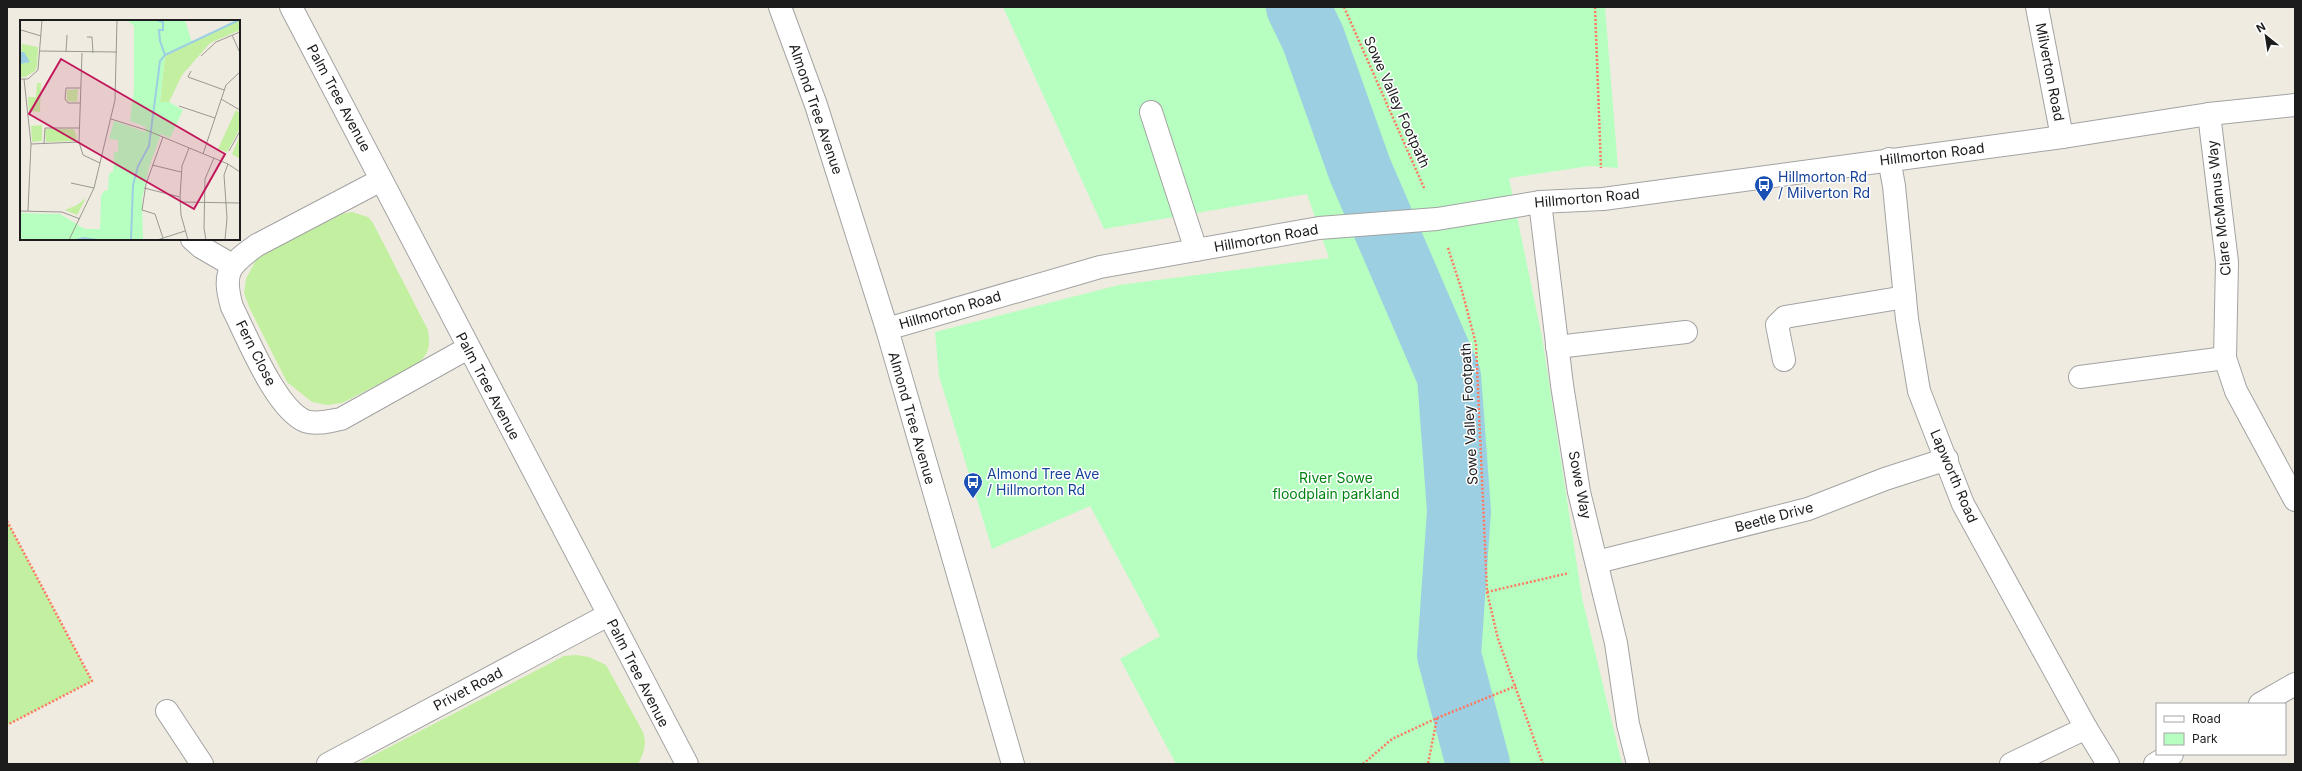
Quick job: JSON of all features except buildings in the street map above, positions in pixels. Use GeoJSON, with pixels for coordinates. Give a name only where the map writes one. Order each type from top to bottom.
{"type":"FeatureCollection","features":[{"type":"Feature","properties":{"kind":"street","name":"Palm Tree Avenue"},"geometry":{"type":"LineString","coordinates":[[291,7],[608,615],[683,763]]}},
{"type":"Feature","properties":{"kind":"street","name":"Almond Tree Avenue"},"geometry":{"type":"LineString","coordinates":[[780,7],[816,105],[886,329],[1013,764]]}},
{"type":"Feature","properties":{"kind":"street","name":"Milverton Road"},"geometry":{"type":"LineString","coordinates":[[2037,7],[2062,137]]}},
{"type":"Feature","properties":{"kind":"street","name":"Hillmorton Road"},"geometry":{"type":"LineString","coordinates":[[886,329],[1100,267],[1319,228],[1437,219],[1540,202],[1603,199],[1889,159],[2062,137],[2209,114],[2295,105]]}},
{"type":"Feature","properties":{"kind":"street"},"geometry":{"type":"LineString","coordinates":[[1151,112],[1196,250]]}},
{"type":"Feature","properties":{"kind":"street","name":"Clare McManus Way"},"geometry":{"type":"LineString","coordinates":[[2209,114],[2227,262],[2225,358],[2236,390],[2295,500]]}},
{"type":"Feature","properties":{"kind":"street","name":"Lapworth Road"},"geometry":{"type":"LineString","coordinates":[[1889,159],[1894,186],[1905,298],[1919,390],[1947,459],[1963,504],[2086,728],[2108,764]]}},
{"type":"Feature","properties":{"kind":"street"},"geometry":{"type":"LineString","coordinates":[[193,240],[201,247],[232,265],[257,245],[381,180]]}},
{"type":"Feature","properties":{"kind":"street","name":"Sowe Way"},"geometry":{"type":"LineString","coordinates":[[1540,202],[1558,347],[1579,492],[1616,643],[1628,724],[1638,764]]}},
{"type":"Feature","properties":{"kind":"street","name":"Fern Close"},"geometry":{"type":"LineString","coordinates":[[232,265],[228,272],[228,291],[232,306],[279,398],[290,412],[306,421],[322,423],[341,419],[468,348]]}},
{"type":"Feature","properties":{"kind":"street"},"geometry":{"type":"LineString","coordinates":[[1784,360],[1777,325],[1784,317],[1905,298]]}},
{"type":"Feature","properties":{"kind":"street"},"geometry":{"type":"LineString","coordinates":[[1558,347],[1686,332]]}},
{"type":"Feature","properties":{"kind":"street"},"geometry":{"type":"LineString","coordinates":[[2080,377],[2225,358]]}},
{"type":"Feature","properties":{"kind":"street","name":"Beetle Drive"},"geometry":{"type":"LineString","coordinates":[[1597,562],[1808,509],[1885,479],[1947,459]]}},
{"type":"Feature","properties":{"kind":"street","name":"Privet Road"},"geometry":{"type":"LineString","coordinates":[[328,764],[608,615]]}},
{"type":"Feature","properties":{"kind":"street"},"geometry":{"type":"LineString","coordinates":[[2262,703],[2295,684]]}},
{"type":"Feature","properties":{"kind":"street"},"geometry":{"type":"LineString","coordinates":[[167,711],[202,764]]}},
{"type":"Feature","properties":{"kind":"street"},"geometry":{"type":"LineString","coordinates":[[2011,764],[2086,728]]}},
{"type":"Feature","properties":{"kind":"street"},"geometry":{"type":"LineString","coordinates":[[2155,764],[2170,755]]}},
{"type":"Feature","properties":{"kind":"path","name":"Sowe Valley Footpath"},"geometry":{"type":"LineString","coordinates":[[1344,7],[1437,219],[1462,291],[1476,344],[1487,592],[1498,639],[1543,764]]}},
{"type":"Feature","properties":{"kind":"path"},"geometry":{"type":"LineString","coordinates":[[1595,7],[1603,199]]}},
{"type":"Feature","properties":{"kind":"path"},"geometry":{"type":"LineString","coordinates":[[7,521],[92,681],[7,725]]}},
{"type":"Feature","properties":{"kind":"path"},"geometry":{"type":"LineString","coordinates":[[1487,592],[1582,570],[1597,562]]}},
{"type":"Feature","properties":{"kind":"path"},"geometry":{"type":"LineString","coordinates":[[1363,764],[1392,739],[1486,697],[1516,686]]}},
{"type":"Feature","properties":{"kind":"path"},"geometry":{"type":"LineString","coordinates":[[1430,764],[1430,754],[1437,718]]}},
{"type":"Feature","properties":{"kind":"green space","name":"River Sowe floodplain parkland"},"geometry":{"type":"Polygon","coordinates":[[[1003,7],[1605,7],[1618,168],[1590,166],[1509,178],[1542,337],[1582,598],[1622,764],[1176,764],[1120,659],[1160,636],[1090,506],[992,549],[939,376],[935,332],[1119,285],[1329,258],[1307,194],[1104,229],[1003,7]]]}},
{"type":"Feature","properties":{"kind":"green space"},"geometry":{"type":"Polygon","coordinates":[[[352,212],[368,217],[373,223],[428,330],[429,345],[425,356],[418,364],[342,403],[327,405],[312,402],[287,382],[250,309],[244,293],[246,279],[256,260],[268,251],[342,214],[352,212]]]}},
{"type":"Feature","properties":{"kind":"green space"},"geometry":{"type":"Polygon","coordinates":[[[7,521],[92,681],[7,725],[7,521]]]}},
{"type":"Feature","properties":{"kind":"green space"},"geometry":{"type":"Polygon","coordinates":[[[576,655],[589,657],[606,665],[643,732],[645,741],[644,748],[638,764],[357,764],[564,656],[576,655]]]}},
{"type":"Feature","properties":{"kind":"waterway"},"geometry":{"type":"LineString","coordinates":[[1298,7],[1313,38],[1360,170],[1449,376],[1459,511],[1449,655],[1478,764]]}},
{"type":"Feature","properties":{"kind":"place","name":"Hillmorton Rd / Milverton Rd"},"geometry":{"type":"Point","coordinates":[1764,202]}},
{"type":"Feature","properties":{"kind":"place","name":"Almond Tree Ave / Hillmorton Rd"},"geometry":{"type":"Point","coordinates":[973,499]}}]}
